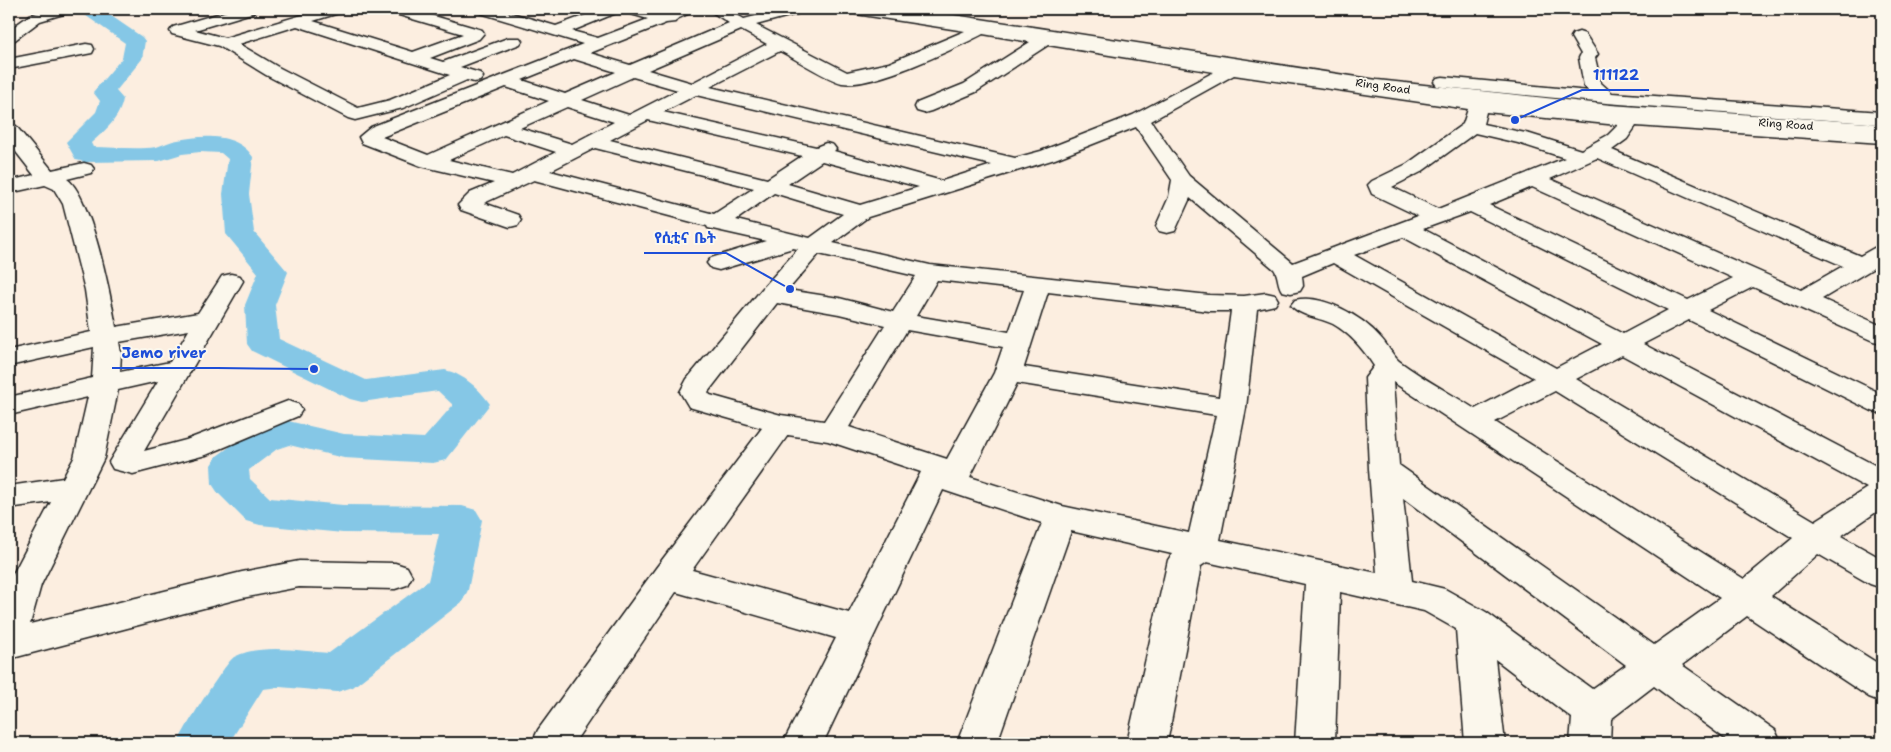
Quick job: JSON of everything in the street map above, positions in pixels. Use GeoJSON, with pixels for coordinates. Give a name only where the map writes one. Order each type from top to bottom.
{"type":"FeatureCollection","features":[{"type":"Feature","properties":{"kind":"main road"},"geometry":{"type":"LineString","coordinates":[[9,37],[22,18],[65,9]]}},
{"type":"Feature","properties":{"kind":"main road"},"geometry":{"type":"LineString","coordinates":[[250,9],[178,31],[225,42],[272,71],[354,114],[368,112],[394,103],[467,74]]}},
{"type":"Feature","properties":{"kind":"main road"},"geometry":{"type":"LineString","coordinates":[[225,42],[337,9]]}},
{"type":"Feature","properties":{"kind":"main road"},"geometry":{"type":"LineString","coordinates":[[482,9],[600,44]]}},
{"type":"Feature","properties":{"kind":"main road"},"geometry":{"type":"LineString","coordinates":[[557,30],[615,9]]}},
{"type":"Feature","properties":{"kind":"main road"},"geometry":{"type":"LineString","coordinates":[[627,9],[716,33]]}},
{"type":"Feature","properties":{"kind":"main road"},"geometry":{"type":"LineString","coordinates":[[687,9],[378,131],[369,139],[428,162],[502,178],[522,178],[930,272],[1209,303],[1255,302]]}},
{"type":"Feature","properties":{"kind":"main road"},"geometry":{"type":"LineString","coordinates":[[717,9],[840,77],[852,78],[914,59],[982,29]]}},
{"type":"Feature","properties":{"kind":"main road"},"geometry":{"type":"LineString","coordinates":[[428,162],[716,33],[799,9]]}},
{"type":"Feature","properties":{"kind":"main road"},"geometry":{"type":"LineString","coordinates":[[856,9],[1233,69],[1479,105],[1629,120],[1882,138]]}},
{"type":"Feature","properties":{"kind":"main road","name":"Ring Road"},"geometry":{"type":"LineString","coordinates":[[887,9],[1377,86],[1611,111],[1882,130]]}},
{"type":"Feature","properties":{"kind":"main road","name":"Ring Road"},"geometry":{"type":"LineString","coordinates":[[922,9],[1436,86],[1652,108],[1882,123]]}},
{"type":"Feature","properties":{"kind":"main road"},"geometry":{"type":"LineString","coordinates":[[948,9],[1411,78],[1606,98],[1882,118]]}},
{"type":"Feature","properties":{"kind":"main road"},"geometry":{"type":"LineString","coordinates":[[408,10],[476,33],[473,36],[416,57]]}},
{"type":"Feature","properties":{"kind":"main road"},"geometry":{"type":"LineString","coordinates":[[297,20],[467,74],[564,100],[863,164],[941,187]]}},
{"type":"Feature","properties":{"kind":"main road"},"geometry":{"type":"LineString","coordinates":[[1579,38],[1590,54],[1588,58],[1593,86],[1600,90],[1606,98]]}},
{"type":"Feature","properties":{"kind":"main road"},"geometry":{"type":"LineString","coordinates":[[924,107],[970,88],[1046,40]]}},
{"type":"Feature","properties":{"kind":"main road"},"geometry":{"type":"LineString","coordinates":[[445,67],[514,41]]}},
{"type":"Feature","properties":{"kind":"main road"},"geometry":{"type":"LineString","coordinates":[[510,220],[469,205],[475,200],[522,178],[780,44]]}},
{"type":"Feature","properties":{"kind":"main road"},"geometry":{"type":"LineString","coordinates":[[9,64],[86,49]]}},
{"type":"Feature","properties":{"kind":"main road"},"geometry":{"type":"LineString","coordinates":[[574,54],[694,89],[822,117],[860,128],[1015,165]]}},
{"type":"Feature","properties":{"kind":"main road"},"geometry":{"type":"LineString","coordinates":[[719,263],[802,244],[860,212],[1015,165],[1096,138],[1140,120],[1233,69]]}},
{"type":"Feature","properties":{"kind":"main road"},"geometry":{"type":"LineString","coordinates":[[1436,216],[1380,189],[1379,185],[1414,168],[1472,127],[1479,105]]}},
{"type":"Feature","properties":{"kind":"main road"},"geometry":{"type":"LineString","coordinates":[[1140,120],[1182,180],[1282,264],[1295,288]]}},
{"type":"Feature","properties":{"kind":"main road"},"geometry":{"type":"LineString","coordinates":[[1295,288],[1334,254],[1406,229],[1534,180],[1590,153],[1624,132],[1629,120]]}},
{"type":"Feature","properties":{"kind":"main road"},"geometry":{"type":"LineString","coordinates":[[1472,127],[1590,153],[1861,265]]}},
{"type":"Feature","properties":{"kind":"main road"},"geometry":{"type":"LineString","coordinates":[[716,223],[768,186],[860,128]]}},
{"type":"Feature","properties":{"kind":"main road"},"geometry":{"type":"LineString","coordinates":[[504,129],[573,151]]}},
{"type":"Feature","properties":{"kind":"main road"},"geometry":{"type":"LineString","coordinates":[[9,130],[47,178],[62,185],[74,204],[97,290],[108,353],[105,384],[89,458],[75,487],[16,590],[9,633]]}},
{"type":"Feature","properties":{"kind":"main road"},"geometry":{"type":"LineString","coordinates":[[592,141],[814,197],[860,212]]}},
{"type":"Feature","properties":{"kind":"main road"},"geometry":{"type":"LineString","coordinates":[[9,187],[84,169]]}},
{"type":"Feature","properties":{"kind":"main road"},"geometry":{"type":"LineString","coordinates":[[1167,226],[1180,197],[1182,180]]}},
{"type":"Feature","properties":{"kind":"main road"},"geometry":{"type":"LineString","coordinates":[[1534,180],[1882,335]]}},
{"type":"Feature","properties":{"kind":"main road"},"geometry":{"type":"LineString","coordinates":[[1471,204],[1882,405]]}},
{"type":"Feature","properties":{"kind":"main road"},"geometry":{"type":"LineString","coordinates":[[1406,229],[1882,482]]}},
{"type":"Feature","properties":{"kind":"main road"},"geometry":{"type":"LineString","coordinates":[[802,244],[771,294],[697,385],[694,392],[699,400],[781,424],[832,432],[1060,517],[1433,599],[1473,622],[1591,727],[1654,666],[1746,598],[1816,537],[1882,493]]}},
{"type":"Feature","properties":{"kind":"main road"},"geometry":{"type":"LineString","coordinates":[[1802,300],[1882,253]]}},
{"type":"Feature","properties":{"kind":"main road"},"geometry":{"type":"LineString","coordinates":[[1334,254],[1554,378],[1816,537],[1882,574]]}},
{"type":"Feature","properties":{"kind":"main road"},"geometry":{"type":"LineString","coordinates":[[832,432],[930,272]]}},
{"type":"Feature","properties":{"kind":"main road"},"geometry":{"type":"LineString","coordinates":[[1474,421],[1554,378],[1751,278]]}},
{"type":"Feature","properties":{"kind":"main road"},"geometry":{"type":"LineString","coordinates":[[231,281],[124,462],[127,464],[195,448],[288,410]]}},
{"type":"Feature","properties":{"kind":"main road"},"geometry":{"type":"LineString","coordinates":[[1147,743],[1185,560],[1202,548],[1232,408],[1244,316],[1263,294],[1264,289],[1271,285],[1281,284],[1295,288],[1328,312],[1349,322],[1371,340],[1388,366],[1882,686]]}},
{"type":"Feature","properties":{"kind":"main road"},"geometry":{"type":"LineString","coordinates":[[803,743],[859,630],[945,475],[962,460],[1008,373],[1038,285]]}},
{"type":"Feature","properties":{"kind":"main road"},"geometry":{"type":"LineString","coordinates":[[771,294],[839,306],[900,321],[1018,342]]}},
{"type":"Feature","properties":{"kind":"main road"},"geometry":{"type":"LineString","coordinates":[[9,358],[105,337],[207,319]]}},
{"type":"Feature","properties":{"kind":"main road"},"geometry":{"type":"LineString","coordinates":[[1388,366],[1379,378],[1384,469],[1396,590]]}},
{"type":"Feature","properties":{"kind":"main road"},"geometry":{"type":"LineString","coordinates":[[9,406],[180,368]]}},
{"type":"Feature","properties":{"kind":"main road"},"geometry":{"type":"LineString","coordinates":[[1008,373],[1232,408]]}},
{"type":"Feature","properties":{"kind":"main road"},"geometry":{"type":"LineString","coordinates":[[552,743],[668,577],[781,424]]}},
{"type":"Feature","properties":{"kind":"main road"},"geometry":{"type":"LineString","coordinates":[[1384,469],[1761,743]]}},
{"type":"Feature","properties":{"kind":"main road"},"geometry":{"type":"LineString","coordinates":[[9,496],[75,487]]}},
{"type":"Feature","properties":{"kind":"main road"},"geometry":{"type":"LineString","coordinates":[[977,743],[1060,517]]}},
{"type":"Feature","properties":{"kind":"main road"},"geometry":{"type":"LineString","coordinates":[[9,644],[242,585],[299,574],[395,576]]}},
{"type":"Feature","properties":{"kind":"main road"},"geometry":{"type":"LineString","coordinates":[[1315,743],[1323,576]]}},
{"type":"Feature","properties":{"kind":"main road"},"geometry":{"type":"LineString","coordinates":[[668,577],[859,630]]}},
{"type":"Feature","properties":{"kind":"main road"},"geometry":{"type":"LineString","coordinates":[[1473,622],[1485,743]]}},
{"type":"Feature","properties":{"kind":"waterway"},"geometry":{"type":"LineString","coordinates":[[89,9],[135,41],[132,59],[104,92],[112,99],[108,111],[99,123],[78,142],[85,155],[159,154],[178,147],[200,145],[227,146],[241,157],[236,194],[240,234],[273,272],[260,305],[263,344],[362,391],[445,380],[473,404],[433,451],[344,446],[288,433],[264,440],[230,465],[231,484],[260,511],[343,519],[462,520],[447,590],[337,673],[280,668],[249,671],[202,743]]}},
{"type":"Feature","properties":{"kind":"place","name":"111122"},"geometry":{"type":"Point","coordinates":[1515,120]}},
{"type":"Feature","properties":{"kind":"place","name":"የሲቲና ቤት"},"geometry":{"type":"Point","coordinates":[790,289]}},
{"type":"Feature","properties":{"kind":"place","name":"Jemo river"},"geometry":{"type":"Point","coordinates":[314,369]}}]}
